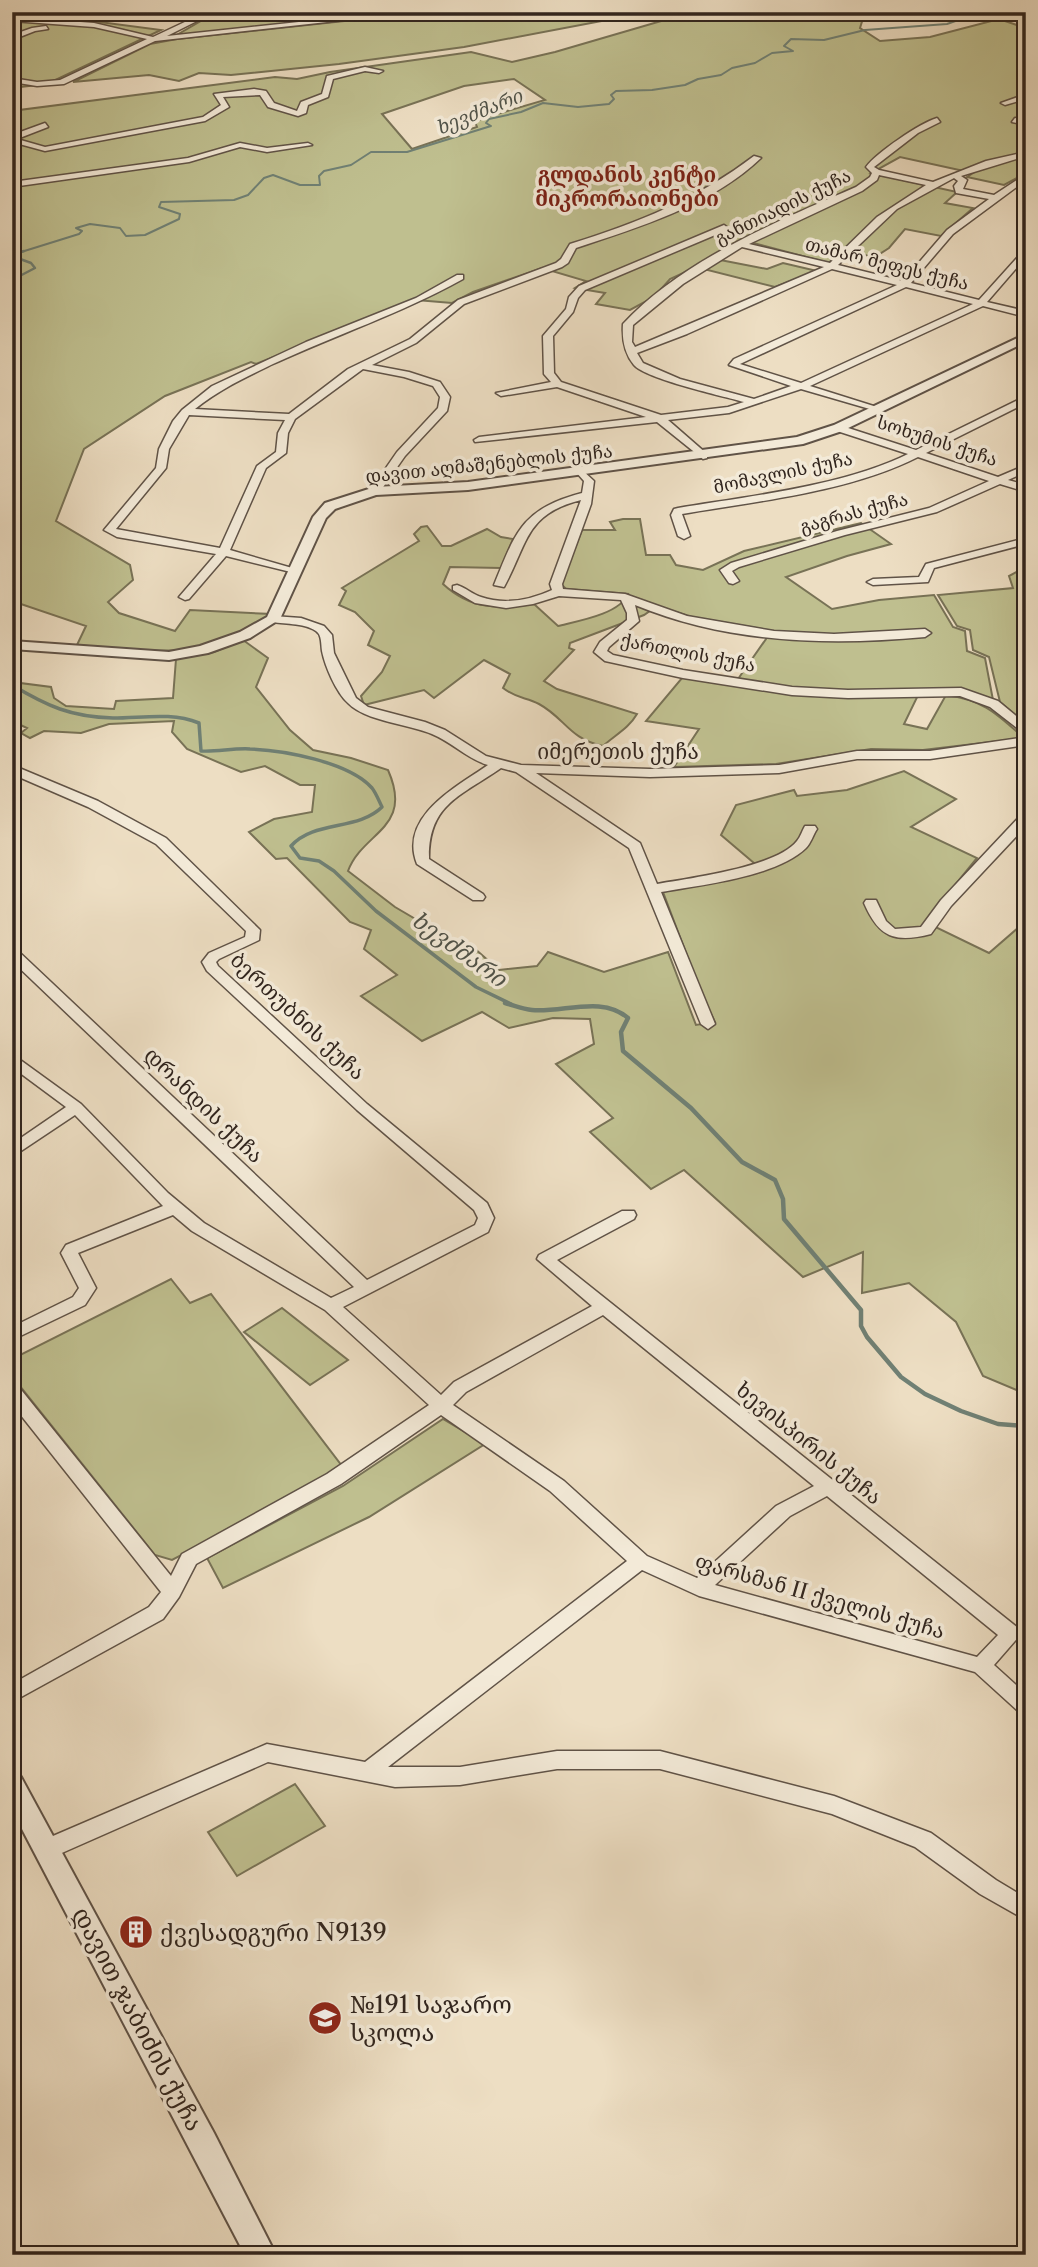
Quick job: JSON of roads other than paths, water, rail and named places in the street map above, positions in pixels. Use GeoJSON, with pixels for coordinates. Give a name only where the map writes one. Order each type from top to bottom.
{"type":"FeatureCollection","features":[{"type":"Feature","properties":{"kind":"street"},"geometry":{"type":"LineString","coordinates":[[12,80],[37,84],[61,82],[212,12]]}},
{"type":"Feature","properties":{"kind":"street"},"geometry":{"type":"LineString","coordinates":[[12,19],[94,25],[155,39],[415,12]]}},
{"type":"Feature","properties":{"kind":"street"},"geometry":{"type":"LineString","coordinates":[[12,38],[43,28],[69,29],[94,25]]}},
{"type":"Feature","properties":{"kind":"street"},"geometry":{"type":"LineString","coordinates":[[12,139],[45,149],[180,125],[205,119],[220,111],[226,106],[218,96],[254,91],[263,93],[271,105],[298,114],[303,111],[304,104],[326,95],[330,78],[365,69],[379,71]]}},
{"type":"Feature","properties":{"kind":"street"},"geometry":{"type":"LineString","coordinates":[[1005,103],[1026,96]]}},
{"type":"Feature","properties":{"kind":"street","name":"განთიადის ქუჩა"},"geometry":{"type":"LineString","coordinates":[[633,351],[627,342],[628,324],[644,308],[664,296],[677,281],[740,244],[859,189],[874,178],[876,172],[870,166],[873,162],[923,124],[937,120]]}},
{"type":"Feature","properties":{"kind":"street"},"geometry":{"type":"LineString","coordinates":[[1015,120],[1026,123]]}},
{"type":"Feature","properties":{"kind":"street"},"geometry":{"type":"LineString","coordinates":[[12,139],[46,125]]}},
{"type":"Feature","properties":{"kind":"street"},"geometry":{"type":"LineString","coordinates":[[12,185],[189,160],[240,145],[267,150],[308,145]]}},
{"type":"Feature","properties":{"kind":"street"},"geometry":{"type":"LineString","coordinates":[[755,402],[651,372],[639,365],[633,351],[661,342],[832,266],[889,212],[936,185],[1003,158],[1026,154]]}},
{"type":"Feature","properties":{"kind":"street"},"geometry":{"type":"LineString","coordinates":[[185,597],[223,552],[262,466],[281,453],[283,433],[291,417],[363,366],[412,341],[461,302],[559,265],[565,261],[573,246],[656,219],[728,182],[757,158]]}},
{"type":"Feature","properties":{"kind":"street"},"geometry":{"type":"LineString","coordinates":[[876,172],[936,185]]}},
{"type":"Feature","properties":{"kind":"street"},"geometry":{"type":"LineString","coordinates":[[876,410],[734,365],[781,339],[904,285],[950,232],[1026,176]]}},
{"type":"Feature","properties":{"kind":"street"},"geometry":{"type":"LineString","coordinates":[[957,177],[963,180],[958,186],[959,191],[995,198]]}},
{"type":"Feature","properties":{"kind":"street"},"geometry":{"type":"LineString","coordinates":[[558,384],[549,374],[548,336],[569,310],[574,297],[582,288],[724,228]]}},
{"type":"Feature","properties":{"kind":"street","name":"თამარ მეფეს ქუჩა"},"geometry":{"type":"LineString","coordinates":[[740,244],[1026,314]]}},
{"type":"Feature","properties":{"kind":"street"},"geometry":{"type":"LineString","coordinates":[[479,440],[729,410],[802,386],[979,304],[1026,251]]}},
{"type":"Feature","properties":{"kind":"street"},"geometry":{"type":"LineString","coordinates":[[295,572],[223,552],[117,534],[109,530],[161,468],[164,449],[177,423],[215,388],[309,344],[419,300],[460,277]]}},
{"type":"Feature","properties":{"kind":"street","name":"დავით აღმაშენებლის ქუჩა"},"geometry":{"type":"LineString","coordinates":[[274,619],[320,517],[330,506],[375,491],[468,486],[799,441],[838,428],[1026,337]]}},
{"type":"Feature","properties":{"kind":"street"},"geometry":{"type":"LineString","coordinates":[[363,366],[406,374],[437,384],[445,397],[443,409],[401,454],[375,491]]}},
{"type":"Feature","properties":{"kind":"street"},"geometry":{"type":"LineString","coordinates":[[501,393],[558,384],[659,418],[704,456]]}},
{"type":"Feature","properties":{"kind":"street"},"geometry":{"type":"LineString","coordinates":[[920,453],[1026,399]]}},
{"type":"Feature","properties":{"kind":"street"},"geometry":{"type":"LineString","coordinates":[[186,412],[291,417]]}},
{"type":"Feature","properties":{"kind":"street","name":"სოხუმის ქუჩა"},"geometry":{"type":"LineString","coordinates":[[838,428],[1026,489]]}},
{"type":"Feature","properties":{"kind":"street","name":"მომავლის ქუჩა"},"geometry":{"type":"LineString","coordinates":[[684,536],[676,515],[678,511],[816,488],[896,464],[920,453]]}},
{"type":"Feature","properties":{"kind":"street"},"geometry":{"type":"LineString","coordinates":[[1001,481],[1026,467]]}},
{"type":"Feature","properties":{"kind":"street"},"geometry":{"type":"LineString","coordinates":[[558,592],[556,584],[586,504],[589,481],[581,472]]}},
{"type":"Feature","properties":{"kind":"street","name":"გაგრას ქუჩა"},"geometry":{"type":"LineString","coordinates":[[733,581],[726,570],[735,565],[841,533],[933,510],[1001,481]]}},
{"type":"Feature","properties":{"kind":"street"},"geometry":{"type":"LineString","coordinates":[[500,584],[524,525],[543,509],[586,495]]}},
{"type":"Feature","properties":{"kind":"street"},"geometry":{"type":"LineString","coordinates":[[873,582],[924,580],[925,572],[930,566],[1026,541]]}},
{"type":"Feature","properties":{"kind":"street"},"geometry":{"type":"LineString","coordinates":[[457,588],[466,596],[500,604],[548,597],[558,592],[625,597],[684,619],[819,639],[925,632]]}},
{"type":"Feature","properties":{"kind":"street","name":"ქართლის ქუჩა"},"geometry":{"type":"LineString","coordinates":[[625,597],[633,613],[633,621],[604,645],[600,652],[609,658],[683,674],[792,691],[848,694],[961,692],[994,704],[1026,731]]}},
{"type":"Feature","properties":{"kind":"street"},"geometry":{"type":"LineString","coordinates":[[12,645],[169,656],[224,643],[274,619]]}},
{"type":"Feature","properties":{"kind":"street","name":"იმერეთის ქუჩა"},"geometry":{"type":"LineString","coordinates":[[274,619],[301,622],[320,628],[326,635],[328,653],[335,672],[351,700],[364,710],[421,725],[441,733],[481,759],[521,769],[650,773],[779,769],[857,755],[930,754],[1026,741]]}},
{"type":"Feature","properties":{"kind":"street"},"geometry":{"type":"LineString","coordinates":[[478,897],[422,861],[420,848],[425,823],[436,805],[499,763]]}},
{"type":"Feature","properties":{"kind":"street","name":"ბერთუბნის ქუჩა"},"geometry":{"type":"LineString","coordinates":[[12,769],[133,824],[173,850],[253,930],[254,937],[250,940],[214,956],[209,962],[212,968],[362,1107],[481,1207],[486,1218],[482,1228],[331,1306]]}},
{"type":"Feature","properties":{"kind":"street"},"geometry":{"type":"LineString","coordinates":[[521,769],[635,846],[708,1024]]}},
{"type":"Feature","properties":{"kind":"street"},"geometry":{"type":"LineString","coordinates":[[870,903],[879,925],[889,932],[905,934],[926,931],[946,903],[1026,818]]}},
{"type":"Feature","properties":{"kind":"street"},"geometry":{"type":"LineString","coordinates":[[652,889],[758,867],[801,845],[810,829]]}},
{"type":"Feature","properties":{"kind":"street","name":"დრანდის ქუჩა"},"geometry":{"type":"LineString","coordinates":[[12,953],[365,1288]]}},
{"type":"Feature","properties":{"kind":"street","name":"ფარსმან II ქველის ქუჩა"},"geometry":{"type":"LineString","coordinates":[[12,1059],[76,1107],[174,1208],[198,1227],[331,1306],[441,1406],[556,1486],[640,1561],[699,1588],[981,1666],[1026,1706]]}},
{"type":"Feature","properties":{"kind":"street"},"geometry":{"type":"LineString","coordinates":[[12,1152],[76,1107]]}},
{"type":"Feature","properties":{"kind":"street"},"geometry":{"type":"LineString","coordinates":[[12,1334],[79,1301],[86,1294],[88,1288],[69,1253],[72,1249],[174,1208]]}},
{"type":"Feature","properties":{"kind":"street","name":"ხევისპირის ქუჩა"},"geometry":{"type":"LineString","coordinates":[[628,1216],[545,1259],[826,1488],[1011,1634],[981,1666]]}},
{"type":"Feature","properties":{"kind":"street"},"geometry":{"type":"LineString","coordinates":[[12,1695],[156,1613],[172,1592],[189,1559],[334,1479],[441,1406],[460,1387],[605,1306]]}},
{"type":"Feature","properties":{"kind":"street"},"geometry":{"type":"LineString","coordinates":[[12,1391],[172,1592]]}},
{"type":"Feature","properties":{"kind":"street"},"geometry":{"type":"LineString","coordinates":[[699,1588],[783,1511],[826,1488]]}},
{"type":"Feature","properties":{"kind":"street"},"geometry":{"type":"LineString","coordinates":[[368,1771],[640,1561]]}},
{"type":"Feature","properties":{"kind":"street"},"geometry":{"type":"LineString","coordinates":[[47,1849],[267,1753],[368,1771],[394,1779],[460,1776],[557,1760],[660,1760],[834,1805],[923,1840],[988,1887],[1026,1910]]}},
{"type":"Feature","properties":{"kind":"street","name":"დავით ჯაბიძის ქუჩა"},"geometry":{"type":"LineString","coordinates":[[12,1785],[261,2255]]}},
{"type":"Feature","properties":{"kind":"waterway","name":"ხევძმარი"},"geometry":{"type":"LineString","coordinates":[[18,253],[79,234],[82,231],[76,228],[90,224],[120,228],[126,236],[145,235],[179,219],[180,214],[159,207],[161,202],[234,200],[248,195],[264,178],[273,175],[300,185],[320,185],[319,176],[324,171],[351,165],[371,152],[407,152],[491,126],[486,123],[489,119],[521,112],[543,103],[578,107],[609,104],[614,99],[611,95],[616,91],[652,90],[685,85],[698,79],[721,75],[732,68],[755,63],[772,53],[793,51],[784,46],[791,39],[824,40],[865,30],[947,24],[978,13]]}},
{"type":"Feature","properties":{"kind":"waterway","name":"ხევძმარი"},"geometry":{"type":"LineString","coordinates":[[18,253],[24,251]]}},
{"type":"Feature","properties":{"kind":"waterway","name":"ხევძმარი"},"geometry":{"type":"LineString","coordinates":[[12,255],[18,253]]}},
{"type":"Feature","properties":{"kind":"waterway","name":"ხევძმარი"},"geometry":{"type":"LineString","coordinates":[[12,256],[31,263],[35,268],[12,280]]}},
{"type":"Feature","properties":{"kind":"waterway","name":"ხევძმარი"},"geometry":{"type":"LineString","coordinates":[[12,685],[37,699],[72,713],[113,718],[167,717],[199,723],[201,751],[244,749],[280,752],[332,764],[362,779],[372,788],[382,807],[361,820],[312,832],[291,846],[300,858],[319,861],[334,871],[376,911],[476,987],[511,1004]]}},
{"type":"Feature","properties":{"kind":"waterway","name":"ხევძმარი"},"geometry":{"type":"LineString","coordinates":[[505,1003],[532,1010],[606,1007],[628,1018],[621,1032],[623,1051],[691,1108],[742,1162],[775,1180],[783,1199],[784,1219],[861,1310],[861,1326],[867,1337],[901,1377],[925,1394],[961,1411],[998,1424],[1026,1426]]}},
{"type":"Feature","properties":{"kind":"place","name":"ქვესადგური N9139"},"geometry":{"type":"Point","coordinates":[136,1932]}},
{"type":"Feature","properties":{"kind":"place","name":"№191 საჯარო სკოლა"},"geometry":{"type":"Point","coordinates":[325,2018]}},
{"type":"Feature","properties":{"kind":"district","name":"გლდანის კენტი მიკრორაიონები"},"geometry":{"type":"Point","coordinates":[627,186]}}]}
